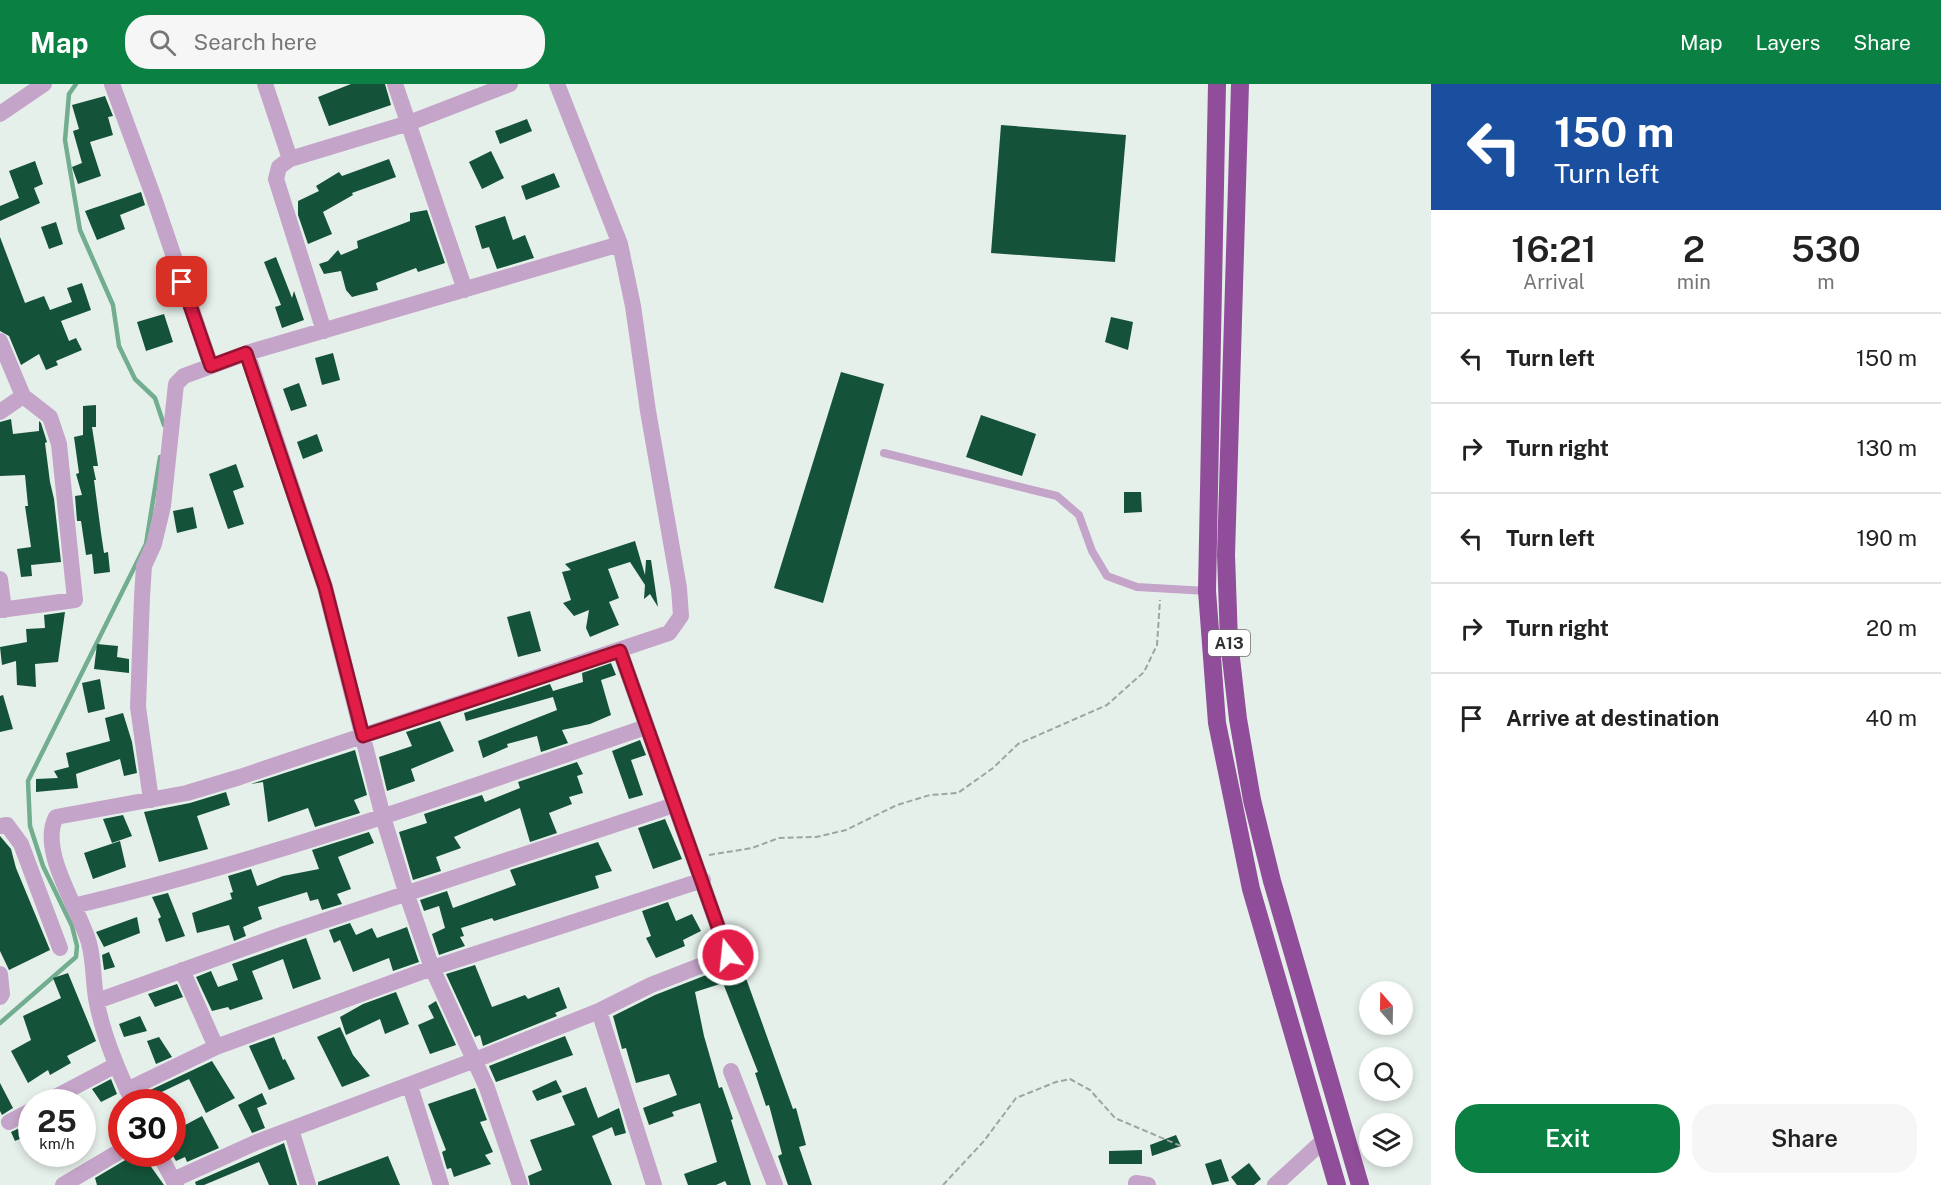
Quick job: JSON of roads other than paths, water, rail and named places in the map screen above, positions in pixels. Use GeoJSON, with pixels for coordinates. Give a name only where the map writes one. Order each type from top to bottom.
{"type":"FeatureCollection","features":[{"type":"Feature","properties":{"kind":"highway","name":"A13"},"geometry":{"type":"LineString","coordinates":[[1217,84],[1207,591],[1217,723],[1251,889],[1337,1185]]}},
{"type":"Feature","properties":{"kind":"highway","name":"A13"},"geometry":{"type":"LineString","coordinates":[[1240,84],[1226,555],[1229,641],[1251,800],[1272,881],[1360,1185]]}},
{"type":"Feature","properties":{"kind":"street"},"geometry":{"type":"LineString","coordinates":[[0,114],[44,84]]}},
{"type":"Feature","properties":{"kind":"street"},"geometry":{"type":"LineString","coordinates":[[112,84],[154,198],[211,366]]}},
{"type":"Feature","properties":{"kind":"street"},"geometry":{"type":"LineString","coordinates":[[265,84],[290,159]]}},
{"type":"Feature","properties":{"kind":"street"},"geometry":{"type":"LineString","coordinates":[[395,84],[465,290]]}},
{"type":"Feature","properties":{"kind":"street"},"geometry":{"type":"LineString","coordinates":[[324,331],[276,179],[279,167],[290,159],[409,123],[510,84]]}},
{"type":"Feature","properties":{"kind":"street"},"geometry":{"type":"LineString","coordinates":[[127,1089],[116,1065],[96,1000],[91,950],[54,852],[51,826],[56,817],[152,800],[240,777],[620,651],[669,633],[681,616],[679,588],[648,411],[633,306],[620,244],[557,84]]}},
{"type":"Feature","properties":{"kind":"street"},"geometry":{"type":"LineString","coordinates":[[152,800],[138,707],[138,658],[144,566],[154,544],[163,506],[176,384],[184,376],[246,353],[620,244]]}},
{"type":"Feature","properties":{"kind":"street"},"geometry":{"type":"LineString","coordinates":[[0,341],[24,396],[50,417],[60,444],[75,600],[2,610],[0,579]]}},
{"type":"Feature","properties":{"kind":"street"},"geometry":{"type":"LineString","coordinates":[[246,353],[325,587],[383,816],[407,896],[432,968],[475,1060],[520,1185]]}},
{"type":"Feature","properties":{"kind":"street"},"geometry":{"type":"LineString","coordinates":[[0,412],[24,396]]}},
{"type":"Feature","properties":{"kind":"street"},"geometry":{"type":"LineString","coordinates":[[166,1167],[175,1182],[291,1129],[410,1086],[599,1011],[651,986],[728,955],[620,651]]}},
{"type":"Feature","properties":{"kind":"street"},"geometry":{"type":"LineString","coordinates":[[73,906],[203,874],[329,836],[646,727]]}},
{"type":"Feature","properties":{"kind":"street"},"geometry":{"type":"LineString","coordinates":[[96,1000],[674,805]]}},
{"type":"Feature","properties":{"kind":"street"},"geometry":{"type":"LineString","coordinates":[[0,826],[7,825],[21,844],[60,948]]}},
{"type":"Feature","properties":{"kind":"street"},"geometry":{"type":"LineString","coordinates":[[142,1089],[216,1047],[432,968],[703,880]]}},
{"type":"Feature","properties":{"kind":"street"},"geometry":{"type":"LineString","coordinates":[[182,970],[216,1047]]}},
{"type":"Feature","properties":{"kind":"street"},"geometry":{"type":"LineString","coordinates":[[0,974],[2,994],[0,997]]}},
{"type":"Feature","properties":{"kind":"street"},"geometry":{"type":"LineString","coordinates":[[599,1011],[654,1185]]}},
{"type":"Feature","properties":{"kind":"street"},"geometry":{"type":"LineString","coordinates":[[71,1089],[116,1065]]}},
{"type":"Feature","properties":{"kind":"street"},"geometry":{"type":"LineString","coordinates":[[731,1071],[775,1185]]}},
{"type":"Feature","properties":{"kind":"street"},"geometry":{"type":"LineString","coordinates":[[410,1086],[441,1185]]}},
{"type":"Feature","properties":{"kind":"street"},"geometry":{"type":"LineString","coordinates":[[9,1122],[18,1117]]}},
{"type":"Feature","properties":{"kind":"street"},"geometry":{"type":"LineString","coordinates":[[291,1129],[308,1185]]}},
{"type":"Feature","properties":{"kind":"street"},"geometry":{"type":"LineString","coordinates":[[1275,1185],[1324,1140]]}},
{"type":"Feature","properties":{"kind":"street"},"geometry":{"type":"LineString","coordinates":[[63,1185],[108,1158]]}},
{"type":"Feature","properties":{"kind":"lane"},"geometry":{"type":"LineString","coordinates":[[884,453],[1057,496],[1079,515],[1092,551],[1107,576],[1137,587],[1207,591]]}},
{"type":"Feature","properties":{"kind":"waterway"},"geometry":{"type":"LineString","coordinates":[[76,84],[69,94],[65,140],[80,230],[113,305],[119,346],[135,379],[155,398],[164,425]]}},
{"type":"Feature","properties":{"kind":"waterway"},"geometry":{"type":"LineString","coordinates":[[0,1023],[76,957],[77,946],[72,926],[43,866],[30,826],[28,781],[146,544],[160,457]]}}]}
